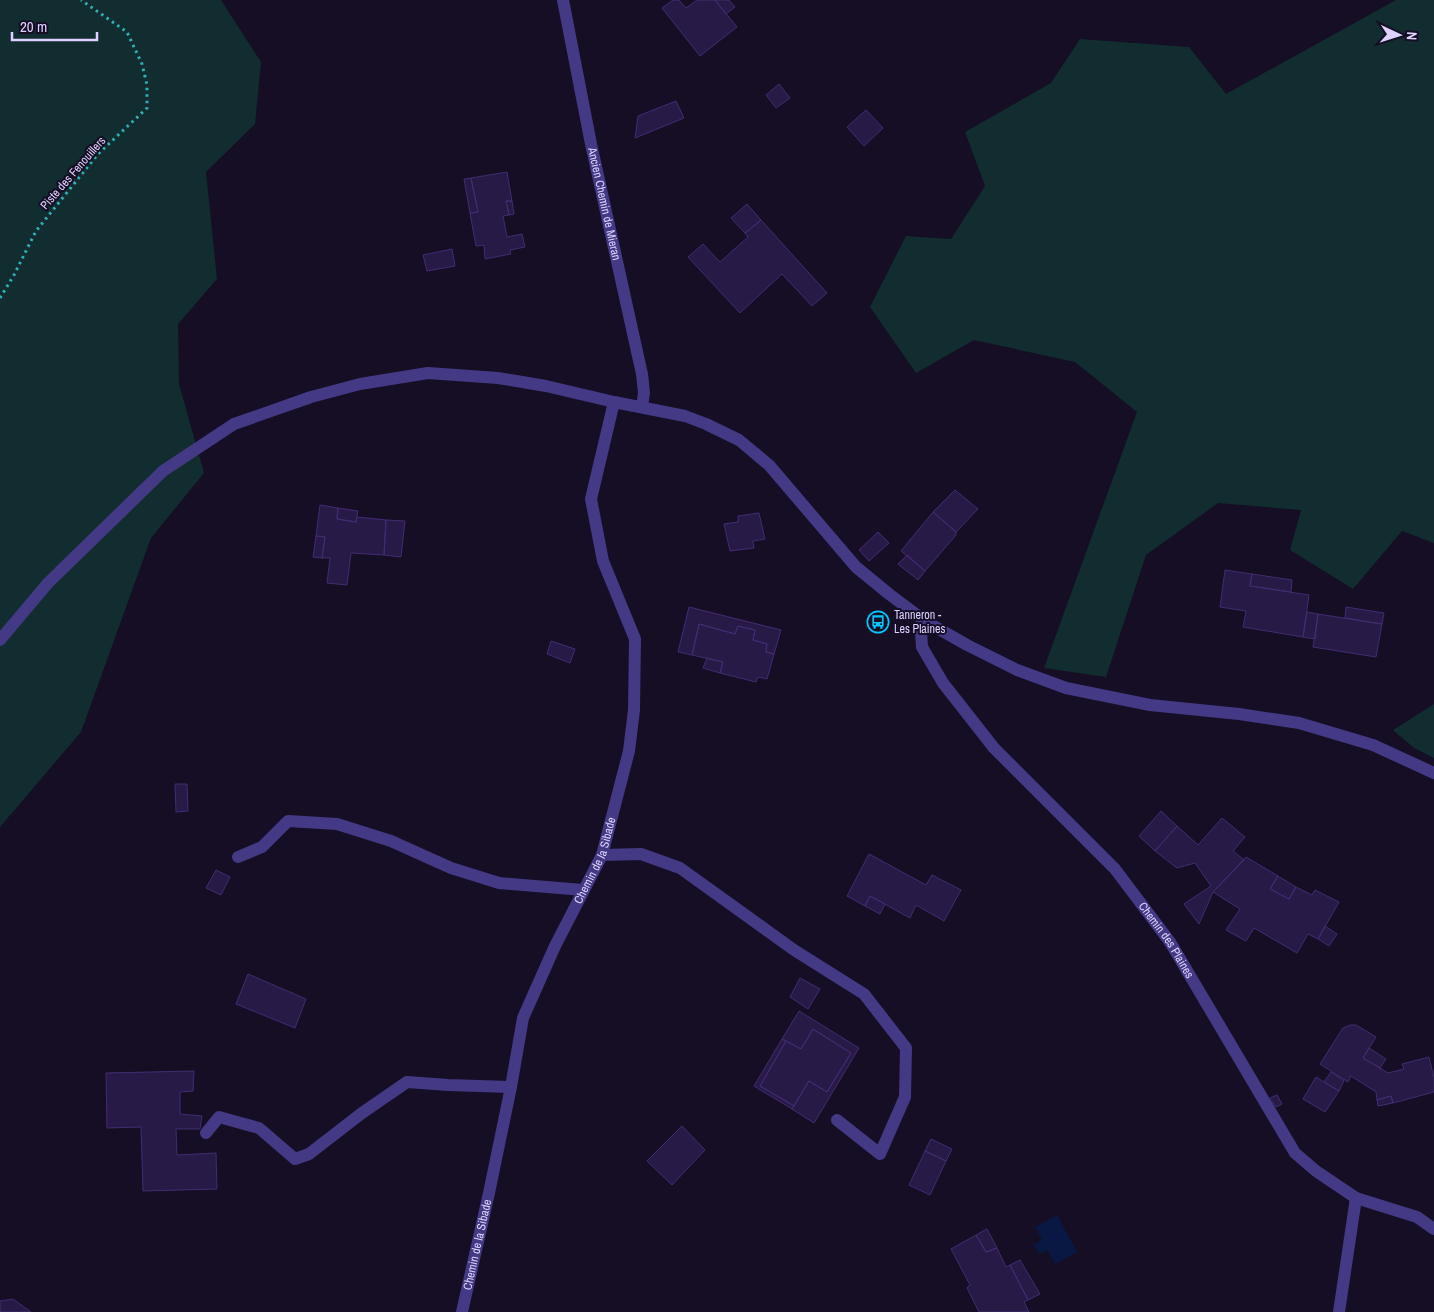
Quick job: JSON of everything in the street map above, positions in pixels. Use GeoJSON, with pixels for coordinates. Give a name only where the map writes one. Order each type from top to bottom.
{"type":"FeatureCollection","features":[{"type":"Feature","properties":{"kind":"street","name":"Ancien Chemin de Mieran"},"geometry":{"type":"LineString","coordinates":[[563,0],[591,144],[642,374],[644,393],[642,407]]}},
{"type":"Feature","properties":{"kind":"street"},"geometry":{"type":"LineString","coordinates":[[0,640],[48,583],[163,471],[234,424],[311,397],[360,384],[428,373],[498,378],[546,386],[685,416],[739,440],[769,465],[856,566],[889,594],[925,621],[967,646],[1017,670],[1066,688],[1150,705],[1239,714],[1299,723],[1373,745],[1434,773]]}},
{"type":"Feature","properties":{"kind":"street","name":"Chemin de la Sibade"},"geometry":{"type":"LineString","coordinates":[[462,1312],[511,1087],[523,1018],[554,946],[602,855],[629,751],[634,710],[635,639],[603,561],[591,499],[614,402]]}},
{"type":"Feature","properties":{"kind":"street","name":"Chemin des Plaines"},"geometry":{"type":"LineString","coordinates":[[925,621],[921,632],[922,647],[943,683],[994,748],[1115,869],[1170,942],[1295,1153],[1316,1171],[1356,1198],[1417,1217],[1434,1229]]}},
{"type":"Feature","properties":{"kind":"street"},"geometry":{"type":"LineString","coordinates":[[238,857],[262,847],[288,821],[337,824],[392,841],[451,868],[499,883],[583,890]]}},
{"type":"Feature","properties":{"kind":"street"},"geometry":{"type":"LineString","coordinates":[[602,855],[641,854],[680,868],[794,950],[864,994],[906,1048],[905,1097],[880,1154],[838,1120]]}},
{"type":"Feature","properties":{"kind":"street"},"geometry":{"type":"LineString","coordinates":[[206,1133],[219,1118],[259,1128],[295,1159],[309,1154],[362,1113],[407,1082],[511,1087]]}},
{"type":"Feature","properties":{"kind":"street"},"geometry":{"type":"LineString","coordinates":[[1339,1312],[1356,1198]]}},
{"type":"Feature","properties":{"kind":"path","name":"Piste des Fenouillers"},"geometry":{"type":"LineString","coordinates":[[0,298],[36,231],[98,154],[147,108],[147,85],[142,64],[128,32],[81,0]]}},
{"type":"Feature","properties":{"kind":"green space"},"geometry":{"type":"Polygon","coordinates":[[[0,0],[221,0],[261,62],[255,124],[206,172],[217,279],[178,324],[179,384],[204,473],[151,538],[81,732],[0,827],[0,0]]]}},
{"type":"Feature","properties":{"kind":"green space"},"geometry":{"type":"Polygon","coordinates":[[[1396,0],[1434,0],[1434,543],[1402,531],[1353,589],[1290,550],[1301,510],[1218,503],[1146,555],[1106,677],[1044,668],[1137,412],[1075,362],[974,340],[916,373],[870,307],[906,236],[951,239],[985,186],[965,132],[1051,83],[1080,39],[1189,47],[1226,94],[1396,0]]]}},
{"type":"Feature","properties":{"kind":"green space"},"geometry":{"type":"Polygon","coordinates":[[[1434,704],[1434,758],[1414,748],[1393,730],[1434,704]]]}},
{"type":"Feature","properties":{"kind":"water"},"geometry":{"type":"Polygon","coordinates":[[[1057,1215],[1077,1252],[1055,1264],[1047,1250],[1039,1254],[1034,1245],[1042,1240],[1035,1227],[1057,1215]]]}},
{"type":"Feature","properties":{"kind":"building"},"geometry":{"type":"Polygon","coordinates":[[[673,0],[679,0],[686,8],[697,0],[715,0],[737,27],[700,56],[662,8],[673,0]]]}},
{"type":"Feature","properties":{"kind":"building"},"geometry":{"type":"Polygon","coordinates":[[[715,0],[729,0],[735,7],[726,14],[715,0]]]}},
{"type":"Feature","properties":{"kind":"building"},"geometry":{"type":"Polygon","coordinates":[[[779,84],[790,98],[776,108],[766,95],[779,84]]]}},
{"type":"Feature","properties":{"kind":"building"},"geometry":{"type":"Polygon","coordinates":[[[676,101],[684,118],[635,138],[638,116],[676,101]]]}},
{"type":"Feature","properties":{"kind":"building"},"geometry":{"type":"Polygon","coordinates":[[[866,110],[883,128],[864,146],[847,127],[866,110]]]}},
{"type":"Feature","properties":{"kind":"building"},"geometry":{"type":"Polygon","coordinates":[[[507,172],[512,201],[506,201],[509,215],[503,216],[507,237],[522,234],[525,247],[510,250],[511,254],[485,259],[484,245],[476,246],[470,213],[478,212],[471,178],[507,172]]]}},
{"type":"Feature","properties":{"kind":"building"},"geometry":{"type":"Polygon","coordinates":[[[471,178],[478,212],[470,213],[464,179],[471,178]]]}},
{"type":"Feature","properties":{"kind":"building"},"geometry":{"type":"Polygon","coordinates":[[[506,201],[512,201],[514,214],[509,215],[506,201]]]}},
{"type":"Feature","properties":{"kind":"building"},"geometry":{"type":"Polygon","coordinates":[[[747,204],[761,220],[745,233],[731,218],[747,204]]]}},
{"type":"Feature","properties":{"kind":"building"},"geometry":{"type":"Polygon","coordinates":[[[761,220],[827,293],[812,306],[782,274],[740,313],[688,257],[703,244],[720,262],[748,237],[745,233],[761,220]]]}},
{"type":"Feature","properties":{"kind":"building"},"geometry":{"type":"Polygon","coordinates":[[[452,249],[455,266],[427,271],[423,255],[452,249]]]}},
{"type":"Feature","properties":{"kind":"building"},"geometry":{"type":"Polygon","coordinates":[[[955,490],[978,509],[956,532],[933,512],[955,490]]]}},
{"type":"Feature","properties":{"kind":"building"},"geometry":{"type":"Polygon","coordinates":[[[320,505],[338,508],[337,519],[356,522],[357,517],[386,520],[384,555],[351,553],[347,585],[327,583],[330,558],[322,558],[325,537],[316,536],[320,505]]]}},
{"type":"Feature","properties":{"kind":"building"},"geometry":{"type":"Polygon","coordinates":[[[338,508],[358,511],[356,522],[337,519],[338,508]]]}},
{"type":"Feature","properties":{"kind":"building"},"geometry":{"type":"Polygon","coordinates":[[[933,512],[956,532],[956,535],[925,571],[901,551],[933,512]]]}},
{"type":"Feature","properties":{"kind":"building"},"geometry":{"type":"Polygon","coordinates":[[[759,513],[765,539],[753,541],[754,548],[730,551],[724,524],[738,522],[738,516],[759,513]]]}},
{"type":"Feature","properties":{"kind":"building"},"geometry":{"type":"Polygon","coordinates":[[[386,520],[405,521],[401,557],[384,555],[386,520]]]}},
{"type":"Feature","properties":{"kind":"building"},"geometry":{"type":"Polygon","coordinates":[[[878,532],[889,543],[869,561],[859,550],[878,532]]]}},
{"type":"Feature","properties":{"kind":"building"},"geometry":{"type":"Polygon","coordinates":[[[316,536],[325,537],[322,558],[313,557],[316,536]]]}},
{"type":"Feature","properties":{"kind":"building"},"geometry":{"type":"Polygon","coordinates":[[[907,555],[925,571],[918,580],[898,564],[907,555]]]}},
{"type":"Feature","properties":{"kind":"building"},"geometry":{"type":"Polygon","coordinates":[[[1225,570],[1252,574],[1250,586],[1309,595],[1303,637],[1243,627],[1246,611],[1220,607],[1225,570]]]}},
{"type":"Feature","properties":{"kind":"building"},"geometry":{"type":"Polygon","coordinates":[[[1252,574],[1292,580],[1291,592],[1250,586],[1252,574]]]}},
{"type":"Feature","properties":{"kind":"building"},"geometry":{"type":"Polygon","coordinates":[[[689,607],[781,630],[774,654],[766,652],[767,644],[753,640],[755,630],[738,626],[735,634],[699,624],[692,655],[678,652],[689,607]]]}},
{"type":"Feature","properties":{"kind":"building"},"geometry":{"type":"Polygon","coordinates":[[[1346,607],[1384,613],[1382,624],[1345,618],[1346,607]]]}},
{"type":"Feature","properties":{"kind":"building"},"geometry":{"type":"Polygon","coordinates":[[[1307,612],[1318,614],[1315,639],[1303,637],[1307,612]]]}},
{"type":"Feature","properties":{"kind":"building"},"geometry":{"type":"Polygon","coordinates":[[[1318,614],[1382,624],[1376,657],[1313,647],[1318,614]]]}},
{"type":"Feature","properties":{"kind":"building"},"geometry":{"type":"Polygon","coordinates":[[[699,624],[735,634],[738,626],[755,630],[753,640],[767,644],[766,652],[774,654],[767,679],[758,677],[756,682],[720,673],[723,662],[692,655],[699,624]]]}},
{"type":"Feature","properties":{"kind":"building"},"geometry":{"type":"Polygon","coordinates":[[[551,641],[575,649],[570,663],[547,654],[551,641]]]}},
{"type":"Feature","properties":{"kind":"building"},"geometry":{"type":"Polygon","coordinates":[[[707,658],[723,662],[720,673],[703,668],[707,658]]]}},
{"type":"Feature","properties":{"kind":"building"},"geometry":{"type":"Polygon","coordinates":[[[175,784],[187,784],[188,811],[176,812],[175,784]]]}},
{"type":"Feature","properties":{"kind":"building"},"geometry":{"type":"Polygon","coordinates":[[[1161,811],[1177,826],[1155,851],[1139,836],[1161,811]]]}},
{"type":"Feature","properties":{"kind":"building"},"geometry":{"type":"Polygon","coordinates":[[[1222,818],[1245,837],[1233,851],[1244,860],[1213,892],[1199,924],[1184,904],[1211,886],[1195,863],[1177,868],[1155,851],[1177,826],[1198,845],[1222,818]]]}},
{"type":"Feature","properties":{"kind":"building"},"geometry":{"type":"Polygon","coordinates":[[[869,854],[926,885],[932,875],[961,890],[944,921],[916,905],[910,918],[870,896],[865,906],[847,896],[869,854]]]}},
{"type":"Feature","properties":{"kind":"building"},"geometry":{"type":"Polygon","coordinates":[[[1246,857],[1278,876],[1270,889],[1289,899],[1296,887],[1312,895],[1315,890],[1339,902],[1318,939],[1308,934],[1297,953],[1254,928],[1246,941],[1226,930],[1240,909],[1213,892],[1246,857]]]}},
{"type":"Feature","properties":{"kind":"building"},"geometry":{"type":"Polygon","coordinates":[[[216,870],[230,877],[221,895],[206,888],[216,870]]]}},
{"type":"Feature","properties":{"kind":"building"},"geometry":{"type":"Polygon","coordinates":[[[1278,876],[1296,887],[1289,899],[1270,889],[1278,876]]]}},
{"type":"Feature","properties":{"kind":"building"},"geometry":{"type":"Polygon","coordinates":[[[870,896],[885,904],[880,914],[865,906],[870,896]]]}},
{"type":"Feature","properties":{"kind":"building"},"geometry":{"type":"Polygon","coordinates":[[[1325,926],[1337,934],[1329,946],[1318,939],[1325,926]]]}},
{"type":"Feature","properties":{"kind":"building"},"geometry":{"type":"Polygon","coordinates":[[[248,974],[306,999],[295,1028],[236,1004],[248,974]]]}},
{"type":"Feature","properties":{"kind":"building"},"geometry":{"type":"Polygon","coordinates":[[[800,978],[820,989],[808,1009],[790,997],[800,978]]]}},
{"type":"Feature","properties":{"kind":"building"},"geometry":{"type":"Polygon","coordinates":[[[799,1011],[859,1048],[814,1123],[792,1109],[809,1081],[827,1092],[851,1053],[813,1029],[801,1049],[782,1039],[799,1011]]]}},
{"type":"Feature","properties":{"kind":"building"},"geometry":{"type":"Polygon","coordinates":[[[1356,1025],[1376,1037],[1363,1058],[1388,1073],[1404,1069],[1402,1064],[1429,1057],[1434,1078],[1434,1092],[1393,1103],[1391,1096],[1377,1100],[1376,1092],[1351,1076],[1348,1082],[1320,1064],[1343,1028],[1356,1025]]]}},
{"type":"Feature","properties":{"kind":"building"},"geometry":{"type":"Polygon","coordinates":[[[813,1029],[851,1053],[827,1092],[809,1081],[794,1106],[760,1086],[786,1041],[801,1049],[813,1029]]]}},
{"type":"Feature","properties":{"kind":"building"},"geometry":{"type":"Polygon","coordinates":[[[782,1039],[786,1041],[760,1086],[794,1106],[792,1109],[754,1086],[782,1039]]]}},
{"type":"Feature","properties":{"kind":"building"},"geometry":{"type":"Polygon","coordinates":[[[1369,1048],[1386,1059],[1380,1068],[1363,1058],[1369,1048]]]}},
{"type":"Feature","properties":{"kind":"building"},"geometry":{"type":"Polygon","coordinates":[[[194,1071],[193,1091],[180,1092],[180,1114],[202,1116],[200,1129],[176,1129],[177,1155],[216,1153],[217,1189],[143,1191],[141,1127],[107,1128],[106,1073],[194,1071]]]}},
{"type":"Feature","properties":{"kind":"building"},"geometry":{"type":"Polygon","coordinates":[[[1331,1072],[1344,1081],[1339,1091],[1324,1082],[1331,1072]]]}},
{"type":"Feature","properties":{"kind":"building"},"geometry":{"type":"Polygon","coordinates":[[[1316,1077],[1339,1091],[1325,1112],[1303,1099],[1316,1077]]]}},
{"type":"Feature","properties":{"kind":"building"},"geometry":{"type":"Polygon","coordinates":[[[1277,1095],[1282,1104],[1276,1107],[1270,1098],[1277,1095]]]}},
{"type":"Feature","properties":{"kind":"building"},"geometry":{"type":"Polygon","coordinates":[[[1391,1096],[1393,1103],[1378,1106],[1377,1100],[1391,1096]]]}},
{"type":"Feature","properties":{"kind":"building"},"geometry":{"type":"Polygon","coordinates":[[[682,1126],[705,1150],[672,1185],[647,1161],[682,1126]]]}},
{"type":"Feature","properties":{"kind":"building"},"geometry":{"type":"Polygon","coordinates":[[[931,1139],[952,1149],[946,1161],[925,1151],[931,1139]]]}},
{"type":"Feature","properties":{"kind":"building"},"geometry":{"type":"Polygon","coordinates":[[[925,1151],[946,1161],[930,1195],[909,1185],[925,1151]]]}},
{"type":"Feature","properties":{"kind":"building"},"geometry":{"type":"Polygon","coordinates":[[[987,1229],[997,1248],[986,1252],[976,1235],[987,1229]]]}},
{"type":"Feature","properties":{"kind":"building"},"geometry":{"type":"Polygon","coordinates":[[[976,1235],[986,1252],[997,1248],[1006,1267],[1010,1265],[1028,1300],[1024,1302],[1029,1312],[979,1312],[967,1288],[970,1285],[951,1249],[976,1235]]]}},
{"type":"Feature","properties":{"kind":"building"},"geometry":{"type":"Polygon","coordinates":[[[1020,1260],[1040,1294],[1028,1300],[1010,1265],[1020,1260]]]}},
{"type":"Feature","properties":{"kind":"building"},"geometry":{"type":"Polygon","coordinates":[[[13,1299],[31,1312],[0,1312],[0,1301],[13,1299]]]}},
{"type":"Feature","properties":{"kind":"place","name":"Tanneron - Les Plaines"},"geometry":{"type":"Point","coordinates":[878,622]}}]}
